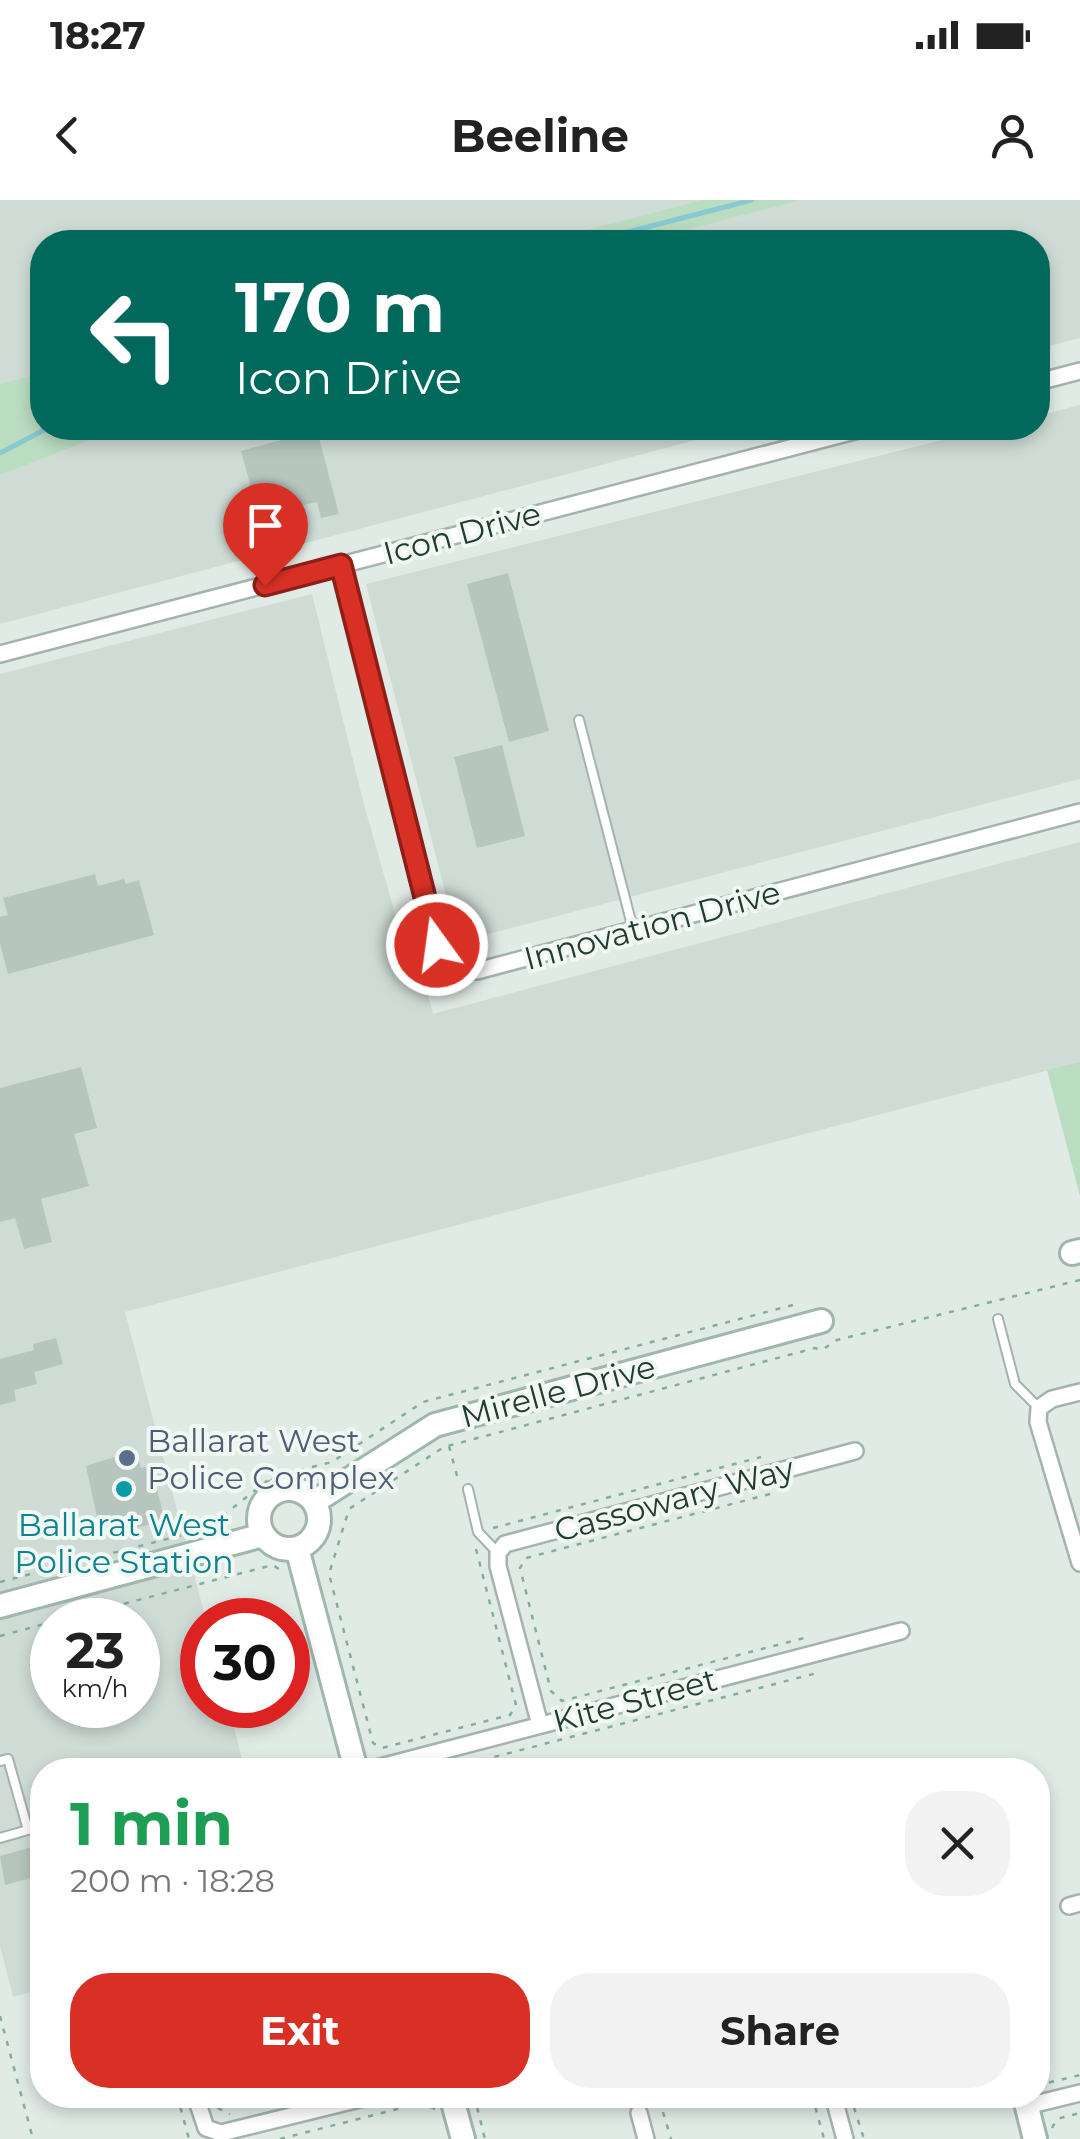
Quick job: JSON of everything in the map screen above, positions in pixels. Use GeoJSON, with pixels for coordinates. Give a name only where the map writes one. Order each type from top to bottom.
{"type":"FeatureCollection","features":[{"type":"Feature","properties":{"kind":"street"},"geometry":{"type":"LineString","coordinates":[[1050,379],[1080,371]]}},
{"type":"Feature","properties":{"kind":"street","name":"Icon Drive"},"geometry":{"type":"LineString","coordinates":[[0,654],[820,440]]}},
{"type":"Feature","properties":{"kind":"street","name":"Innovation Drive"},"geometry":{"type":"LineString","coordinates":[[341,565],[437,945],[452,964],[477,971],[1080,812]]}},
{"type":"Feature","properties":{"kind":"street","name":"Mirelle Drive"},"geometry":{"type":"LineString","coordinates":[[314,1502],[427,1429],[446,1421],[821,1321]]}},
{"type":"Feature","properties":{"kind":"street"},"geometry":{"type":"LineString","coordinates":[[1080,1392],[1038,1408],[1038,1422],[1080,1563]]}},
{"type":"Feature","properties":{"kind":"street","name":"Cassowary Way"},"geometry":{"type":"LineString","coordinates":[[498,1553],[509,1542],[855,1451]]}},
{"type":"Feature","properties":{"kind":"street"},"geometry":{"type":"LineString","coordinates":[[296,1490],[314,1502],[319,1519],[306,1544],[297,1548],[278,1547],[263,1535],[259,1515],[268,1497],[276,1491],[296,1490]]}},
{"type":"Feature","properties":{"kind":"street"},"geometry":{"type":"LineString","coordinates":[[0,1606],[263,1535]]}},
{"type":"Feature","properties":{"kind":"street"},"geometry":{"type":"LineString","coordinates":[[297,1548],[353,1758]]}},
{"type":"Feature","properties":{"kind":"street"},"geometry":{"type":"LineString","coordinates":[[498,1553],[498,1566],[540,1725]]}},
{"type":"Feature","properties":{"kind":"street","name":"Kite Street"},"geometry":{"type":"LineString","coordinates":[[415,1758],[901,1630]]}},
{"type":"Feature","properties":{"kind":"street"},"geometry":{"type":"LineString","coordinates":[[1050,2097],[1080,2092]]}},
{"type":"Feature","properties":{"kind":"street"},"geometry":{"type":"LineString","coordinates":[[199,2108],[206,2128],[221,2133],[323,2108]]}},
{"type":"Feature","properties":{"kind":"street"},"geometry":{"type":"LineString","coordinates":[[447,2108],[463,2139]]}},
{"type":"Feature","properties":{"kind":"street"},"geometry":{"type":"LineString","coordinates":[[836,2108],[845,2139]]}},
{"type":"Feature","properties":{"kind":"street"},"geometry":{"type":"LineString","coordinates":[[1027,2108],[1035,2139]]}},
{"type":"Feature","properties":{"kind":"street"},"geometry":{"type":"LineString","coordinates":[[639,2113],[646,2139]]}},
{"type":"Feature","properties":{"kind":"lane"},"geometry":{"type":"LineString","coordinates":[[579,720],[633,929]]}},
{"type":"Feature","properties":{"kind":"lane"},"geometry":{"type":"LineString","coordinates":[[998,1318],[1016,1384],[1038,1408]]}},
{"type":"Feature","properties":{"kind":"lane"},"geometry":{"type":"LineString","coordinates":[[468,1490],[478,1532],[498,1553]]}},
{"type":"Feature","properties":{"kind":"lane"},"geometry":{"type":"LineString","coordinates":[[0,1761],[8,1759],[28,1830],[0,1838]]}},
{"type":"Feature","properties":{"kind":"path"},"geometry":{"type":"LineString","coordinates":[[761,1457],[472,1534],[516,1705],[510,1715],[382,1748],[372,1738],[328,1574],[350,1509],[449,1446],[815,1348],[822,1350],[837,1340],[1080,1280]]}},
{"type":"Feature","properties":{"kind":"path"},"geometry":{"type":"LineString","coordinates":[[449,1446],[458,1481]]}},
{"type":"Feature","properties":{"kind":"path"},"geometry":{"type":"LineString","coordinates":[[770,1494],[526,1558],[520,1568],[552,1695],[562,1701],[808,1636]]}},
{"type":"Feature","properties":{"kind":"path"},"geometry":{"type":"LineString","coordinates":[[146,1598],[273,1565],[286,1574]]}},
{"type":"Feature","properties":{"kind":"path"},"geometry":{"type":"LineString","coordinates":[[0,1636],[30,1628]]}},
{"type":"Feature","properties":{"kind":"path"},"geometry":{"type":"LineString","coordinates":[[490,1758],[817,1673]]}},
{"type":"Feature","properties":{"kind":"path"},"geometry":{"type":"LineString","coordinates":[[0,2016],[33,2139]]}},
{"type":"Feature","properties":{"kind":"path"},"geometry":{"type":"LineString","coordinates":[[1050,2082],[1080,2075]]}},
{"type":"Feature","properties":{"kind":"path"},"geometry":{"type":"LineString","coordinates":[[182,2108],[190,2139]]}},
{"type":"Feature","properties":{"kind":"path"},"geometry":{"type":"LineString","coordinates":[[218,2108],[228,2115]]}},
{"type":"Feature","properties":{"kind":"path"},"geometry":{"type":"LineString","coordinates":[[280,2139],[401,2108]]}},
{"type":"Feature","properties":{"kind":"path"},"geometry":{"type":"LineString","coordinates":[[477,2108],[485,2139]]}},
{"type":"Feature","properties":{"kind":"path"},"geometry":{"type":"LineString","coordinates":[[816,2108],[824,2139]]}},
{"type":"Feature","properties":{"kind":"path"},"geometry":{"type":"LineString","coordinates":[[854,2108],[864,2139]]}},
{"type":"Feature","properties":{"kind":"path"},"geometry":{"type":"LineString","coordinates":[[663,2112],[670,2139]]}},
{"type":"Feature","properties":{"kind":"path"},"geometry":{"type":"LineString","coordinates":[[1054,2138],[1051,2130],[1057,2119],[1080,2113]]}},
{"type":"Feature","properties":{"kind":"shaded area"},"geometry":{"type":"Polygon","coordinates":[[[0,200],[1080,200],[1080,338],[1050,346],[1050,230],[30,230],[30,440],[696,440],[0,624],[0,200]]]}},
{"type":"Feature","properties":{"kind":"shaded area"},"geometry":{"type":"Polygon","coordinates":[[[1080,405],[1080,779],[458,942],[366,584],[942,440],[1050,440],[1050,413],[1080,405]]]}},
{"type":"Feature","properties":{"kind":"shaded area"},"geometry":{"type":"Polygon","coordinates":[[[312,594],[363,801],[409,963],[419,960],[433,1014],[1080,842],[1080,1062],[125,1312],[200,1598],[180,1598],[180,1728],[234,1728],[242,1758],[30,1758],[30,1992],[13,1997],[0,1946],[0,674],[312,594]]]}},
{"type":"Feature","properties":{"kind":"green space"},"geometry":{"type":"Polygon","coordinates":[[[703,200],[801,200],[685,230],[587,230],[703,200]]]}},
{"type":"Feature","properties":{"kind":"green space"},"geometry":{"type":"Polygon","coordinates":[[[30,376],[30,440],[89,440],[0,475],[0,384],[30,376]]]}},
{"type":"Feature","properties":{"kind":"green space"},"geometry":{"type":"Polygon","coordinates":[[[1080,1062],[1080,1196],[1047,1070],[1080,1062]]]}},
{"type":"Feature","properties":{"kind":"building"},"geometry":{"type":"Polygon","coordinates":[[[281,440],[320,440],[339,514],[321,518],[317,502],[272,512],[277,531],[264,535],[241,451],[281,440]]]}},
{"type":"Feature","properties":{"kind":"building"},"geometry":{"type":"Polygon","coordinates":[[[508,573],[549,731],[509,742],[467,584],[508,573]]]}},
{"type":"Feature","properties":{"kind":"building"},"geometry":{"type":"Polygon","coordinates":[[[502,745],[525,836],[477,848],[454,757],[502,745]]]}},
{"type":"Feature","properties":{"kind":"building"},"geometry":{"type":"Polygon","coordinates":[[[95,874],[98,886],[124,879],[126,884],[139,880],[154,935],[8,974],[0,943],[0,917],[8,915],[3,898],[95,874]]]}},
{"type":"Feature","properties":{"kind":"building"},"geometry":{"type":"Polygon","coordinates":[[[81,1067],[97,1128],[74,1134],[89,1186],[41,1199],[52,1242],[24,1249],[15,1218],[0,1222],[0,1088],[81,1067]]]}},
{"type":"Feature","properties":{"kind":"building"},"geometry":{"type":"Polygon","coordinates":[[[56,1338],[63,1364],[34,1372],[37,1384],[14,1390],[16,1401],[0,1405],[0,1359],[34,1350],[33,1344],[56,1338]]]}},
{"type":"Feature","properties":{"kind":"building","name":"Ballarat West Police Station"},"geometry":{"type":"Polygon","coordinates":[[[136,1450],[141,1468],[148,1466],[152,1484],[155,1482],[165,1521],[131,1529],[128,1515],[98,1522],[86,1466],[136,1450]]]}},
{"type":"Feature","properties":{"kind":"building"},"geometry":{"type":"Polygon","coordinates":[[[30,1847],[30,1878],[5,1885],[0,1856],[30,1847]]]}},
{"type":"Feature","properties":{"kind":"waterway"},"geometry":{"type":"LineString","coordinates":[[636,230],[752,200]]}},
{"type":"Feature","properties":{"kind":"waterway"},"geometry":{"type":"LineString","coordinates":[[0,453],[30,437]]}},
{"type":"Feature","properties":{"kind":"place","name":"Ballarat West Police Complex"},"geometry":{"type":"Point","coordinates":[127,1458]}},
{"type":"Feature","properties":{"kind":"place","name":"Ballarat West Police Station"},"geometry":{"type":"Point","coordinates":[124,1489]}},
{"type":"Feature","properties":{"kind":"route"},"geometry":{"type":"LineString","coordinates":[[265,585],[341,565],[437,945]]}}]}
